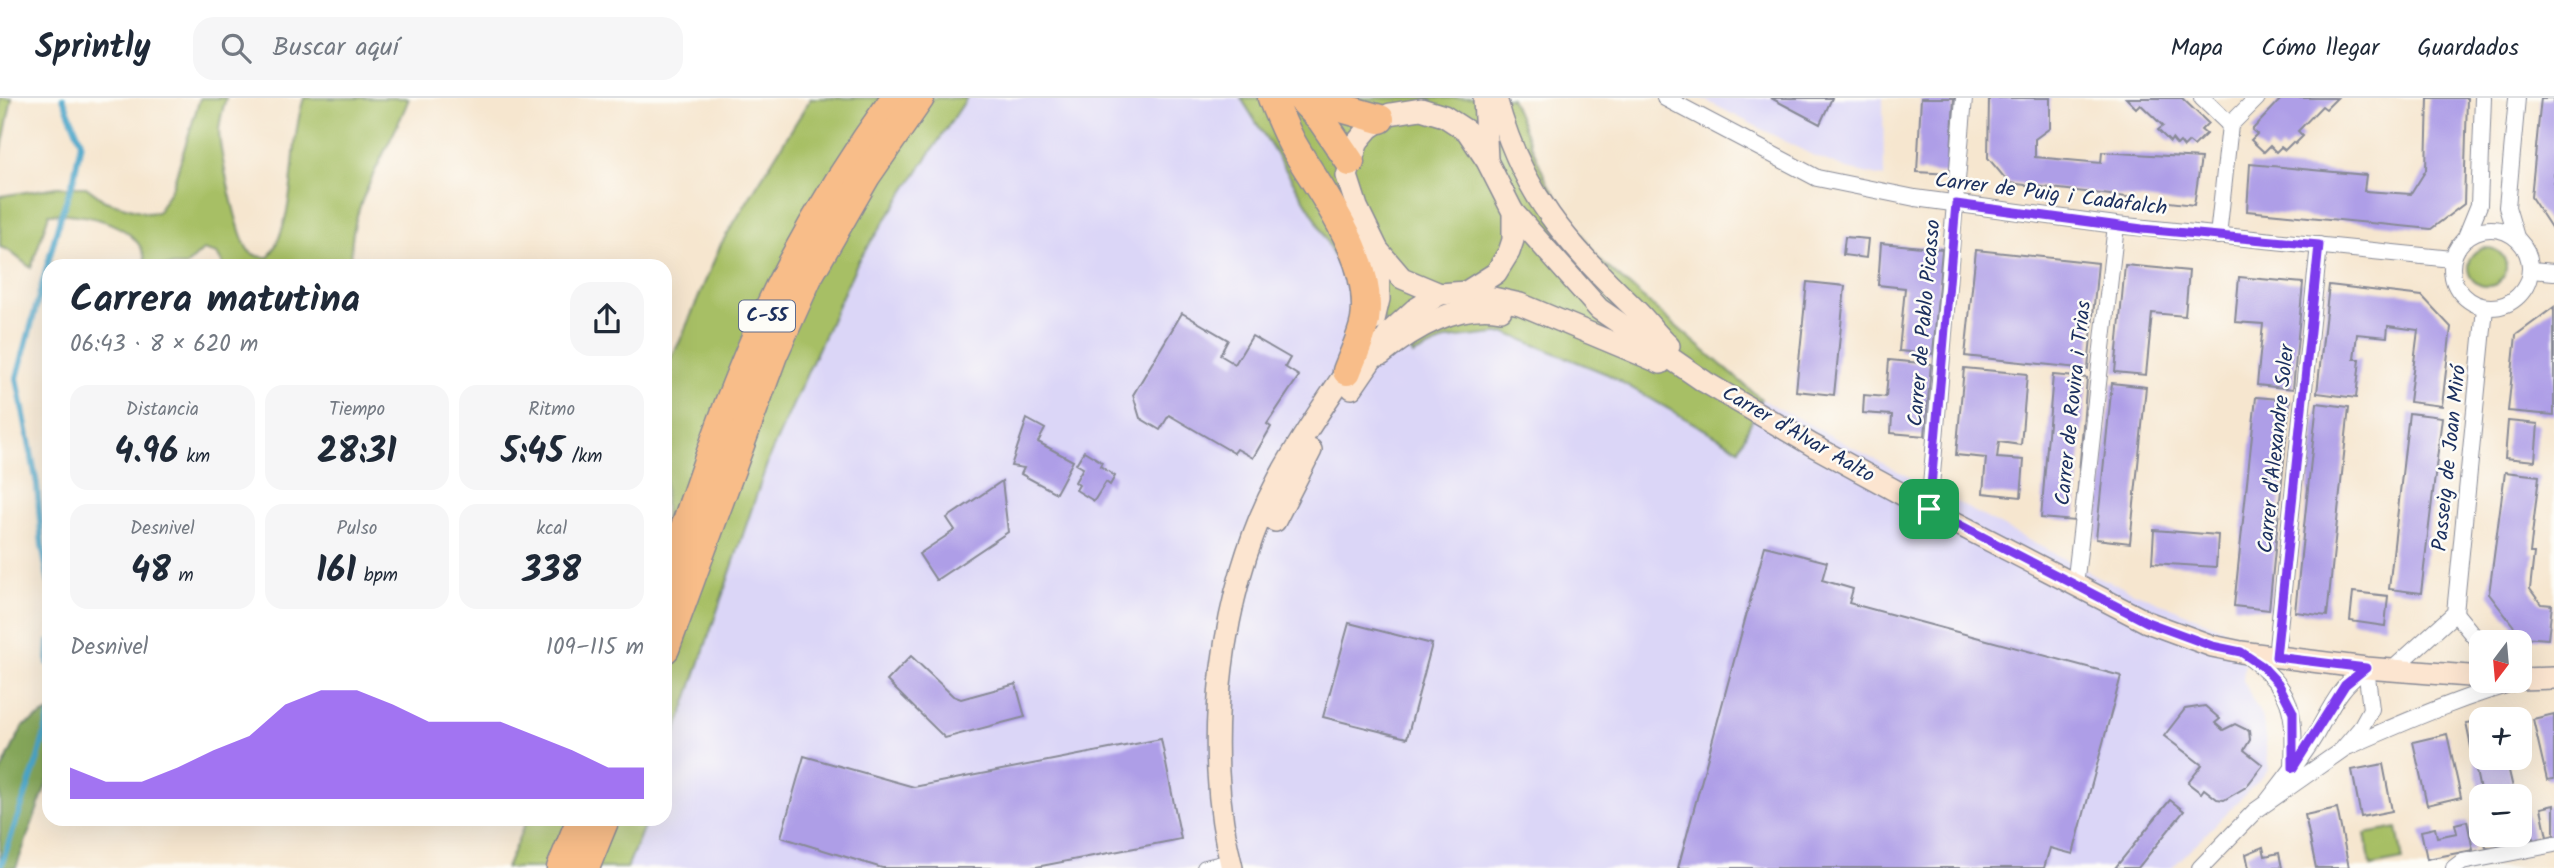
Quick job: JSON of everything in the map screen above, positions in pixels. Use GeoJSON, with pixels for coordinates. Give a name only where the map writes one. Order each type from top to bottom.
{"type":"FeatureCollection","features":[{"type":"Feature","properties":{"kind":"highway","name":"C-55"},"geometry":{"type":"LineString","coordinates":[[672,566],[747,360],[790,266],[847,165],[895,98]]}},
{"type":"Feature","properties":{"kind":"highway","name":"C-55"},"geometry":{"type":"LineString","coordinates":[[672,630],[773,355],[809,275],[866,176],[919,98]]}},
{"type":"Feature","properties":{"kind":"highway"},"geometry":{"type":"LineString","coordinates":[[1272,98],[1290,140],[1334,213],[1360,265],[1366,294],[1365,322],[1356,370]]}},
{"type":"Feature","properties":{"kind":"highway"},"geometry":{"type":"LineString","coordinates":[[1301,98],[1321,119],[1350,162]]}},
{"type":"Feature","properties":{"kind":"highway"},"geometry":{"type":"LineString","coordinates":[[1320,98],[1345,109],[1398,109]]}},
{"type":"Feature","properties":{"kind":"highway"},"geometry":{"type":"LineString","coordinates":[[561,868],[578,826]]}},
{"type":"Feature","properties":{"kind":"highway"},"geometry":{"type":"LineString","coordinates":[[585,868],[602,826]]}},
{"type":"Feature","properties":{"kind":"street"},"geometry":{"type":"LineString","coordinates":[[1484,98],[1487,161]]}},
{"type":"Feature","properties":{"kind":"street","name":"Carrer d'Alvar Aalto"},"geometry":{"type":"LineString","coordinates":[[1496,98],[1504,130],[1519,167],[1557,227],[1603,279],[1706,382]]}},
{"type":"Feature","properties":{"kind":"street","name":"Carrer de Puig i Cadafalch"},"geometry":{"type":"LineString","coordinates":[[1665,98],[1817,178],[1915,198],[2116,225],[2452,259]]}},
{"type":"Feature","properties":{"kind":"street","name":"Carrer de Pablo Picasso"},"geometry":{"type":"LineString","coordinates":[[1929,509],[1964,98]]}},
{"type":"Feature","properties":{"kind":"street"},"geometry":{"type":"LineString","coordinates":[[2202,98],[2230,125]]}},
{"type":"Feature","properties":{"kind":"street"},"geometry":{"type":"LineString","coordinates":[[2218,236],[2230,125],[2257,98]]}},
{"type":"Feature","properties":{"kind":"street"},"geometry":{"type":"LineString","coordinates":[[2466,237],[2479,205],[2483,98]]}},
{"type":"Feature","properties":{"kind":"street"},"geometry":{"type":"LineString","coordinates":[[2516,237],[2491,229],[2478,231],[2460,243],[2452,259],[2451,270],[2457,289],[2465,298],[2486,308],[2499,307],[2511,303],[2528,283],[2530,258],[2516,237],[2507,207],[2517,98]]}},
{"type":"Feature","properties":{"kind":"street"},"geometry":{"type":"LineString","coordinates":[[1205,868],[1236,866],[1219,786],[1216,738],[1227,632],[1238,578],[1278,479],[1356,370],[1391,331],[1414,310],[1440,294],[1466,292],[1496,273],[1513,240],[1514,212],[1487,161],[1467,131],[1444,116],[1421,109],[1398,109],[1358,141],[1347,176],[1357,207],[1378,250],[1402,278],[1440,294]]}},
{"type":"Feature","properties":{"kind":"street"},"geometry":{"type":"LineString","coordinates":[[2481,169],[2488,185],[2500,186],[2510,173]]}},
{"type":"Feature","properties":{"kind":"street","name":"Carrer d'Alvar Aalto"},"geometry":{"type":"LineString","coordinates":[[1514,212],[1599,309],[1706,382],[1812,445],[1929,509],[2147,622],[2241,652],[2366,668],[2469,676]]}},
{"type":"Feature","properties":{"kind":"street","name":"Carrer de Rovira i Trias"},"geometry":{"type":"LineString","coordinates":[[2075,586],[2116,225]]}},
{"type":"Feature","properties":{"kind":"street","name":"Carrer d'Alexandre Soler"},"geometry":{"type":"LineString","coordinates":[[2276,657],[2319,245]]}},
{"type":"Feature","properties":{"kind":"street"},"geometry":{"type":"LineString","coordinates":[[1356,370],[1369,338],[1379,299],[1378,250]]}},
{"type":"Feature","properties":{"kind":"street"},"geometry":{"type":"LineString","coordinates":[[2531,270],[2554,272]]}},
{"type":"Feature","properties":{"kind":"street","name":"Carrer d'Alvar Aalto"},"geometry":{"type":"LineString","coordinates":[[1466,292],[1520,304],[1706,382]]}},
{"type":"Feature","properties":{"kind":"street","name":"Passeig de Joan Miró"},"geometry":{"type":"LineString","coordinates":[[2455,613],[2486,308]]}},
{"type":"Feature","properties":{"kind":"street"},"geometry":{"type":"LineString","coordinates":[[1356,370],[1453,312],[1494,309],[1549,315]]}},
{"type":"Feature","properties":{"kind":"street"},"geometry":{"type":"LineString","coordinates":[[2392,670],[2455,613],[2469,630]]}},
{"type":"Feature","properties":{"kind":"street"},"geometry":{"type":"LineString","coordinates":[[2241,652],[2262,666],[2287,696],[2295,726],[2293,768]]}},
{"type":"Feature","properties":{"kind":"street"},"geometry":{"type":"LineString","coordinates":[[2267,802],[2293,768],[2345,685],[2366,668]]}},
{"type":"Feature","properties":{"kind":"street"},"geometry":{"type":"LineString","coordinates":[[2342,750],[2366,720],[2371,709],[2366,668]]}},
{"type":"Feature","properties":{"kind":"street"},"geometry":{"type":"LineString","coordinates":[[2532,679],[2554,678]]}},
{"type":"Feature","properties":{"kind":"street"},"geometry":{"type":"LineString","coordinates":[[2200,868],[2222,843],[2267,802],[2342,750],[2477,693]]}},
{"type":"Feature","properties":{"kind":"street"},"geometry":{"type":"LineString","coordinates":[[2454,868],[2462,862],[2554,844]]}},
{"type":"Feature","properties":{"kind":"shaded area"},"geometry":{"type":"Polygon","coordinates":[[[967,98],[1241,98],[1315,217],[1339,267],[1413,355],[1447,339],[1505,333],[1607,374],[1739,449],[1761,399],[2098,577],[2247,639],[2243,680],[2263,720],[2269,770],[2172,868],[627,868],[644,826],[672,826],[672,744],[770,455],[858,261],[967,98]]]}},
{"type":"Feature","properties":{"kind":"shaded area"},"geometry":{"type":"Polygon","coordinates":[[[1701,98],[1883,98],[1884,177],[1847,169],[1814,156],[1701,98]]]}},
{"type":"Feature","properties":{"kind":"green space"},"geometry":{"type":"Polygon","coordinates":[[[0,98],[12,98],[0,158],[0,98]]]}},
{"type":"Feature","properties":{"kind":"green space"},"geometry":{"type":"Polygon","coordinates":[[[200,98],[226,98],[219,130],[235,212],[249,251],[256,256],[269,257],[279,239],[285,219],[304,98],[409,98],[362,201],[351,245],[352,259],[220,259],[217,254],[203,250],[193,259],[145,259],[135,239],[123,230],[94,218],[63,214],[49,214],[31,268],[0,247],[0,196],[57,187],[86,187],[105,201],[147,213],[158,212],[173,185],[200,98]]]}},
{"type":"Feature","properties":{"kind":"green space"},"geometry":{"type":"Polygon","coordinates":[[[811,98],[967,98],[858,261],[770,455],[672,744],[672,356],[721,244],[811,98]]]}},
{"type":"Feature","properties":{"kind":"green space"},"geometry":{"type":"Polygon","coordinates":[[[1241,98],[1511,98],[1547,182],[1599,260],[1761,399],[1739,449],[1607,374],[1506,333],[1447,339],[1413,355],[1339,267],[1315,217],[1241,98]]]}},
{"type":"Feature","properties":{"kind":"green space"},"geometry":{"type":"Polygon","coordinates":[[[2487,248],[2501,253],[2506,267],[2501,281],[2487,286],[2473,281],[2468,267],[2473,253],[2487,248]]]}},
{"type":"Feature","properties":{"kind":"green space"},"geometry":{"type":"Polygon","coordinates":[[[42,716],[42,796],[16,868],[0,868],[0,773],[23,726],[42,716]]]}},
{"type":"Feature","properties":{"kind":"green space"},"geometry":{"type":"Polygon","coordinates":[[[524,826],[644,826],[627,868],[506,868],[524,826]]]}},
{"type":"Feature","properties":{"kind":"green space"},"geometry":{"type":"Polygon","coordinates":[[[2397,828],[2403,860],[2371,866],[2365,834],[2397,828]]]}},
{"type":"Feature","properties":{"kind":"building"},"geometry":{"type":"Polygon","coordinates":[[[1771,98],[1832,98],[1820,124],[1771,98]]]}},
{"type":"Feature","properties":{"kind":"building"},"geometry":{"type":"Polygon","coordinates":[[[1921,98],[1954,98],[1950,174],[1917,172],[1921,98]]]}},
{"type":"Feature","properties":{"kind":"building"},"geometry":{"type":"Polygon","coordinates":[[[1989,98],[2050,98],[2050,128],[2035,139],[2035,157],[2101,163],[2102,152],[2201,158],[2194,205],[2009,183],[1988,158],[1989,98]]]}},
{"type":"Feature","properties":{"kind":"building"},"geometry":{"type":"Polygon","coordinates":[[[2126,98],[2182,98],[2208,123],[2201,130],[2206,134],[2194,146],[2189,142],[2184,147],[2180,142],[2177,145],[2172,139],[2170,142],[2158,130],[2163,126],[2140,104],[2136,108],[2126,98]]]}},
{"type":"Feature","properties":{"kind":"building"},"geometry":{"type":"Polygon","coordinates":[[[2282,98],[2337,98],[2326,109],[2322,106],[2298,131],[2303,136],[2295,144],[2293,142],[2285,150],[2281,147],[2276,152],[2270,146],[2264,152],[2251,140],[2257,134],[2252,130],[2282,98]]]}},
{"type":"Feature","properties":{"kind":"building"},"geometry":{"type":"Polygon","coordinates":[[[2428,98],[2467,98],[2464,204],[2431,229],[2247,211],[2250,164],[2366,175],[2364,191],[2411,194],[2426,170],[2428,98]]]}},
{"type":"Feature","properties":{"kind":"building"},"geometry":{"type":"Polygon","coordinates":[[[2541,98],[2554,98],[2554,232],[2531,197],[2541,98]]]}},
{"type":"Feature","properties":{"kind":"building"},"geometry":{"type":"Polygon","coordinates":[[[1845,237],[1868,239],[1866,258],[1843,255],[1845,237]]]}},
{"type":"Feature","properties":{"kind":"building"},"geometry":{"type":"Polygon","coordinates":[[[1881,243],[1942,249],[1933,354],[1899,351],[1905,288],[1878,285],[1881,243]]]}},
{"type":"Feature","properties":{"kind":"building"},"geometry":{"type":"Polygon","coordinates":[[[1976,250],[2098,263],[2088,369],[1965,356],[1976,250]]]}},
{"type":"Feature","properties":{"kind":"building"},"geometry":{"type":"Polygon","coordinates":[[[2125,265],[2189,271],[2185,316],[2152,313],[2146,375],[2115,372],[2125,265]]]}},
{"type":"Feature","properties":{"kind":"building"},"geometry":{"type":"Polygon","coordinates":[[[2239,277],[2303,283],[2293,389],[2257,385],[2263,324],[2235,322],[2239,277]]]}},
{"type":"Feature","properties":{"kind":"building"},"geometry":{"type":"Polygon","coordinates":[[[1807,282],[1845,286],[1834,395],[1796,391],[1807,282]]]}},
{"type":"Feature","properties":{"kind":"building"},"geometry":{"type":"Polygon","coordinates":[[[2329,285],[2422,296],[2451,327],[2442,406],[2409,402],[2418,330],[2388,326],[2387,337],[2357,334],[2354,359],[2360,359],[2356,398],[2317,393],[2329,285]]]}},
{"type":"Feature","properties":{"kind":"building"},"geometry":{"type":"Polygon","coordinates":[[[2554,307],[2554,415],[2508,411],[2516,335],[2554,307]]]}},
{"type":"Feature","properties":{"kind":"building"},"geometry":{"type":"Polygon","coordinates":[[[1182,313],[1228,340],[1220,355],[1235,364],[1252,336],[1290,358],[1285,367],[1299,376],[1267,424],[1271,427],[1253,458],[1237,449],[1234,453],[1169,415],[1160,430],[1140,418],[1133,395],[1182,313]]]}},
{"type":"Feature","properties":{"kind":"building"},"geometry":{"type":"Polygon","coordinates":[[[1889,360],[1931,364],[1925,436],[1891,433],[1892,415],[1863,413],[1864,395],[1886,397],[1889,360]]]}},
{"type":"Feature","properties":{"kind":"building"},"geometry":{"type":"Polygon","coordinates":[[[1964,368],[2027,374],[2021,445],[1999,442],[1997,458],[2024,460],[2021,497],[1983,493],[1986,458],[1956,455],[1964,368]]]}},
{"type":"Feature","properties":{"kind":"building"},"geometry":{"type":"Polygon","coordinates":[[[2053,375],[2087,378],[2075,521],[2041,518],[2053,375]]]}},
{"type":"Feature","properties":{"kind":"building"},"geometry":{"type":"Polygon","coordinates":[[[2112,383],[2146,387],[2130,543],[2096,539],[2112,383]]]}},
{"type":"Feature","properties":{"kind":"building"},"geometry":{"type":"Polygon","coordinates":[[[2256,397],[2290,400],[2269,610],[2234,606],[2256,397]]]}},
{"type":"Feature","properties":{"kind":"building"},"geometry":{"type":"Polygon","coordinates":[[[2317,403],[2349,407],[2327,616],[2295,612],[2317,403]]]}},
{"type":"Feature","properties":{"kind":"building"},"geometry":{"type":"Polygon","coordinates":[[[2409,413],[2442,417],[2421,593],[2389,589],[2409,413]]]}},
{"type":"Feature","properties":{"kind":"building"},"geometry":{"type":"Polygon","coordinates":[[[1027,419],[1045,429],[1038,442],[1073,461],[1056,493],[1021,474],[1024,468],[1011,466],[1027,419]]]}},
{"type":"Feature","properties":{"kind":"building"},"geometry":{"type":"Polygon","coordinates":[[[2508,421],[2538,424],[2535,461],[2505,458],[2508,421]]]}},
{"type":"Feature","properties":{"kind":"building"},"geometry":{"type":"Polygon","coordinates":[[[1084,451],[1102,462],[1100,466],[1115,476],[1110,485],[1106,482],[1094,501],[1076,490],[1079,485],[1075,482],[1083,468],[1076,464],[1084,451]]]}},
{"type":"Feature","properties":{"kind":"building"},"geometry":{"type":"Polygon","coordinates":[[[2505,472],[2539,476],[2530,553],[2534,553],[2530,589],[2541,604],[2552,605],[2548,639],[2532,638],[2532,630],[2517,630],[2489,594],[2505,472]]]}},
{"type":"Feature","properties":{"kind":"building"},"geometry":{"type":"Polygon","coordinates":[[[1002,481],[1008,532],[936,580],[919,554],[955,530],[947,518],[1002,481]]]}},
{"type":"Feature","properties":{"kind":"building"},"geometry":{"type":"Polygon","coordinates":[[[2154,530],[2218,535],[2216,567],[2152,563],[2154,530]]]}},
{"type":"Feature","properties":{"kind":"building"},"geometry":{"type":"Polygon","coordinates":[[[1765,546],[1827,562],[1822,580],[1853,589],[1849,603],[2121,676],[2073,854],[2050,848],[2044,868],[1678,868],[1765,546]]]}},
{"type":"Feature","properties":{"kind":"building"},"geometry":{"type":"Polygon","coordinates":[[[2353,592],[2388,596],[2385,626],[2350,621],[2353,592]]]}},
{"type":"Feature","properties":{"kind":"building"},"geometry":{"type":"Polygon","coordinates":[[[1349,623],[1432,644],[1407,738],[1323,717],[1349,623]]]}},
{"type":"Feature","properties":{"kind":"building"},"geometry":{"type":"Polygon","coordinates":[[[911,656],[953,696],[961,699],[1016,684],[1025,717],[945,738],[887,681],[911,656]]]}},
{"type":"Feature","properties":{"kind":"building"},"geometry":{"type":"Polygon","coordinates":[[[2205,706],[2220,719],[2215,723],[2223,730],[2235,724],[2249,731],[2250,740],[2244,750],[2263,765],[2246,787],[2224,800],[2217,799],[2204,789],[2201,793],[2188,783],[2202,765],[2164,736],[2185,709],[2205,706]]]}},
{"type":"Feature","properties":{"kind":"building"},"geometry":{"type":"Polygon","coordinates":[[[2554,714],[2554,779],[2547,780],[2533,719],[2554,714]]]}},
{"type":"Feature","properties":{"kind":"building"},"geometry":{"type":"Polygon","coordinates":[[[2447,734],[2461,797],[2427,805],[2413,742],[2447,734]]]}},
{"type":"Feature","properties":{"kind":"building"},"geometry":{"type":"Polygon","coordinates":[[[1161,739],[1181,839],[1031,868],[882,868],[781,837],[804,756],[914,787],[1161,739]]]}},
{"type":"Feature","properties":{"kind":"building"},"geometry":{"type":"Polygon","coordinates":[[[2383,764],[2392,811],[2361,817],[2352,770],[2383,764]]]}},
{"type":"Feature","properties":{"kind":"building"},"geometry":{"type":"Polygon","coordinates":[[[2476,770],[2509,770],[2512,784],[2479,784],[2476,770]]]}},
{"type":"Feature","properties":{"kind":"building"},"geometry":{"type":"Polygon","coordinates":[[[2170,800],[2184,811],[2138,868],[2115,868],[2170,800]]]}},
{"type":"Feature","properties":{"kind":"building"},"geometry":{"type":"Polygon","coordinates":[[[2554,805],[2554,835],[2547,837],[2541,808],[2554,805]]]}},
{"type":"Feature","properties":{"kind":"building"},"geometry":{"type":"Polygon","coordinates":[[[2337,808],[2349,868],[2316,868],[2305,815],[2337,808]]]}},
{"type":"Feature","properties":{"kind":"building"},"geometry":{"type":"Polygon","coordinates":[[[2467,821],[2469,847],[2473,850],[2427,859],[2421,831],[2435,828],[2437,837],[2457,833],[2455,824],[2467,821]]]}},
{"type":"Feature","properties":{"kind":"building"},"geometry":{"type":"Polygon","coordinates":[[[2263,847],[2265,856],[2279,853],[2282,868],[2249,868],[2246,854],[2263,847]]]}},
{"type":"Feature","properties":{"kind":"waterway"},"geometry":{"type":"LineString","coordinates":[[49,259],[74,178],[81,142],[63,98]]}},
{"type":"Feature","properties":{"kind":"waterway"},"geometry":{"type":"LineString","coordinates":[[42,285],[17,378],[37,484],[42,545]]}},
{"type":"Feature","properties":{"kind":"waterway"},"geometry":{"type":"LineString","coordinates":[[0,868],[42,744]]}},
{"type":"Feature","properties":{"kind":"route"},"geometry":{"type":"LineString","coordinates":[[1956,204],[2142,229],[2319,245],[2276,657],[2366,668],[2345,685],[2293,768],[2293,712],[2287,696],[2262,666],[2241,652],[2212,646],[2147,622],[1929,509],[1956,204]]}}]}
